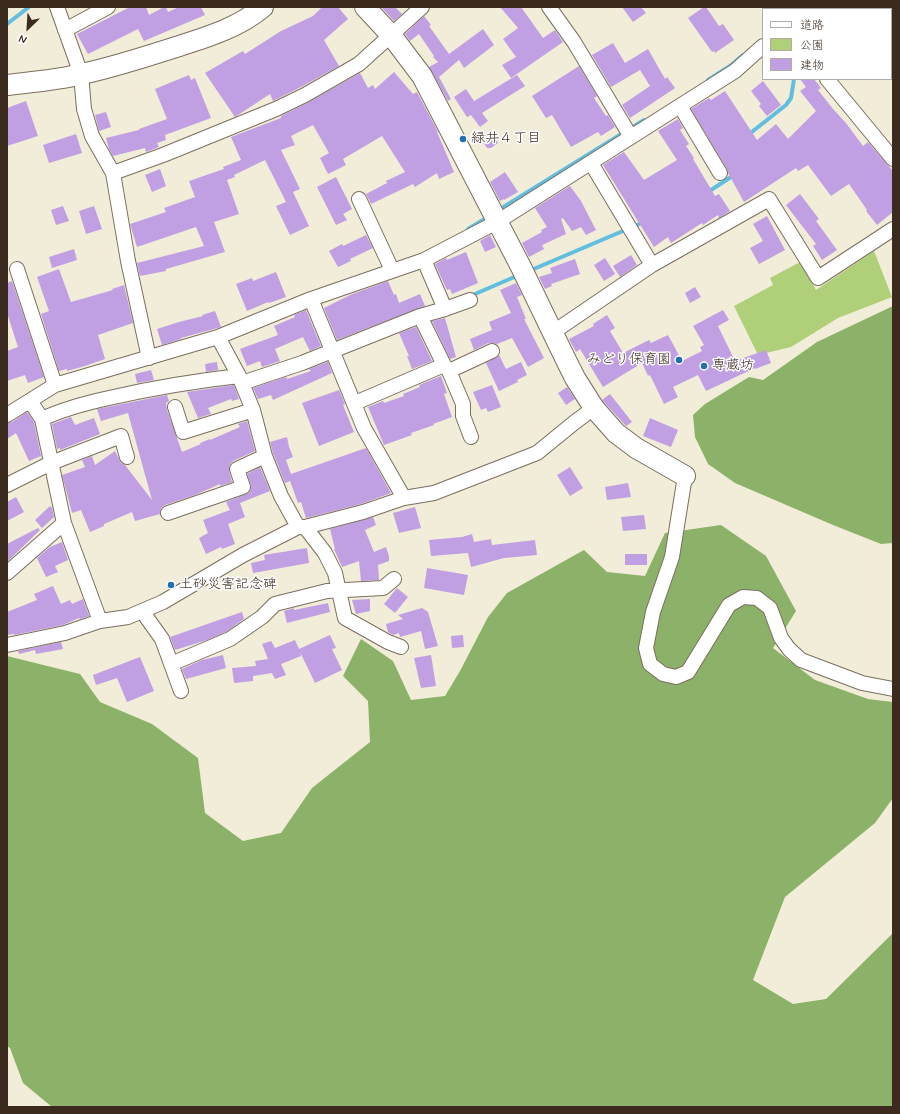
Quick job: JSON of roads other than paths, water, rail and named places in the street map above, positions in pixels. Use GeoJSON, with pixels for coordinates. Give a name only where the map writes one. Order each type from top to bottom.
{"type":"FeatureCollection","features":[{"type":"Feature","properties":{"kind":"street"},"geometry":{"type":"LineString","coordinates":[[57,7],[81,74],[84,109],[92,136],[113,173],[128,261],[149,358]]}},
{"type":"Feature","properties":{"kind":"street"},"geometry":{"type":"LineString","coordinates":[[65,30],[108,7]]}},
{"type":"Feature","properties":{"kind":"street"},"geometry":{"type":"LineString","coordinates":[[7,85],[81,74],[130,62],[208,37],[245,20],[263,7]]}},
{"type":"Feature","properties":{"kind":"street"},"geometry":{"type":"LineString","coordinates":[[365,7],[391,35],[422,76],[522,269],[575,378],[594,408],[616,433],[636,448],[685,476],[672,557],[653,612],[646,648],[650,664],[663,674],[676,677],[688,672],[729,605],[743,597],[757,598],[770,608],[782,638],[789,649],[801,660],[862,683],[893,689]]}},
{"type":"Feature","properties":{"kind":"street"},"geometry":{"type":"LineString","coordinates":[[113,173],[163,155],[276,109],[305,95],[359,64],[422,7]]}},
{"type":"Feature","properties":{"kind":"street"},"geometry":{"type":"LineString","coordinates":[[549,7],[574,42],[631,137]]}},
{"type":"Feature","properties":{"kind":"street"},"geometry":{"type":"LineString","coordinates":[[7,415],[55,385],[218,337],[311,299],[424,260],[497,222],[735,71],[762,47]]}},
{"type":"Feature","properties":{"kind":"street"},"geometry":{"type":"LineString","coordinates":[[828,80],[893,159]]}},
{"type":"Feature","properties":{"kind":"street"},"geometry":{"type":"LineString","coordinates":[[680,106],[720,173]]}},
{"type":"Feature","properties":{"kind":"street"},"geometry":{"type":"LineString","coordinates":[[591,162],[652,265]]}},
{"type":"Feature","properties":{"kind":"street"},"geometry":{"type":"LineString","coordinates":[[359,199],[392,270]]}},
{"type":"Feature","properties":{"kind":"street"},"geometry":{"type":"LineString","coordinates":[[552,333],[652,265],[769,199],[818,278],[893,229]]}},
{"type":"Feature","properties":{"kind":"street"},"geometry":{"type":"LineString","coordinates":[[424,260],[445,309]]}},
{"type":"Feature","properties":{"kind":"street"},"geometry":{"type":"LineString","coordinates":[[17,269],[55,385]]}},
{"type":"Feature","properties":{"kind":"street"},"geometry":{"type":"LineString","coordinates":[[311,299],[364,428],[404,498]]}},
{"type":"Feature","properties":{"kind":"street"},"geometry":{"type":"LineString","coordinates":[[42,419],[57,412],[136,392],[178,384],[240,379],[302,363],[420,316],[470,300]]}},
{"type":"Feature","properties":{"kind":"street"},"geometry":{"type":"LineString","coordinates":[[420,316],[463,404],[463,416],[470,437]]}},
{"type":"Feature","properties":{"kind":"street"},"geometry":{"type":"LineString","coordinates":[[218,337],[240,379],[253,410],[265,456],[281,496],[302,527],[325,553],[335,573],[345,618],[388,642],[401,647]]}},
{"type":"Feature","properties":{"kind":"street"},"geometry":{"type":"LineString","coordinates":[[355,403],[492,351]]}},
{"type":"Feature","properties":{"kind":"street"},"geometry":{"type":"LineString","coordinates":[[30,401],[42,419],[64,523],[100,621]]}},
{"type":"Feature","properties":{"kind":"street"},"geometry":{"type":"LineString","coordinates":[[175,407],[183,432],[253,410]]}},
{"type":"Feature","properties":{"kind":"street"},"geometry":{"type":"LineString","coordinates":[[7,645],[65,633],[100,621],[128,617],[163,602],[212,572],[302,527],[363,512],[404,498],[434,493],[537,454],[594,408]]}},
{"type":"Feature","properties":{"kind":"street"},"geometry":{"type":"LineString","coordinates":[[7,485],[52,462],[121,436],[127,457]]}},
{"type":"Feature","properties":{"kind":"street"},"geometry":{"type":"LineString","coordinates":[[168,513],[243,488],[237,469],[265,456]]}},
{"type":"Feature","properties":{"kind":"street"},"geometry":{"type":"LineString","coordinates":[[7,573],[64,523]]}},
{"type":"Feature","properties":{"kind":"street"},"geometry":{"type":"LineString","coordinates":[[171,664],[230,639],[262,617],[275,604],[327,592],[383,588],[394,579]]}},
{"type":"Feature","properties":{"kind":"street"},"geometry":{"type":"LineString","coordinates":[[142,611],[162,639],[181,691]]}},
{"type":"Feature","properties":{"kind":"waterway"},"geometry":{"type":"LineString","coordinates":[[7,24],[29,7]]}},
{"type":"Feature","properties":{"kind":"waterway"},"geometry":{"type":"LineString","coordinates":[[708,80],[730,66],[743,55]]}},
{"type":"Feature","properties":{"kind":"waterway"},"geometry":{"type":"LineString","coordinates":[[748,135],[786,105],[791,98],[794,80]]}},
{"type":"Feature","properties":{"kind":"waterway"},"geometry":{"type":"LineString","coordinates":[[497,211],[644,120]]}},
{"type":"Feature","properties":{"kind":"waterway"},"geometry":{"type":"LineString","coordinates":[[708,192],[734,175]]}},
{"type":"Feature","properties":{"kind":"waterway"},"geometry":{"type":"LineString","coordinates":[[468,229],[488,217]]}},
{"type":"Feature","properties":{"kind":"waterway"},"geometry":{"type":"LineString","coordinates":[[529,271],[644,222]]}},
{"type":"Feature","properties":{"kind":"waterway"},"geometry":{"type":"LineString","coordinates":[[475,294],[519,275]]}},
{"type":"Feature","properties":{"kind":"place","name":"緑井４丁目"},"geometry":{"type":"Point","coordinates":[463,139]}},
{"type":"Feature","properties":{"kind":"place","name":"みどり保育園"},"geometry":{"type":"Point","coordinates":[679,360]}},
{"type":"Feature","properties":{"kind":"place","name":"専蔵坊"},"geometry":{"type":"Point","coordinates":[704,366]}},
{"type":"Feature","properties":{"kind":"place","name":"土砂災害記念碑"},"geometry":{"type":"Point","coordinates":[171,585]}}]}
